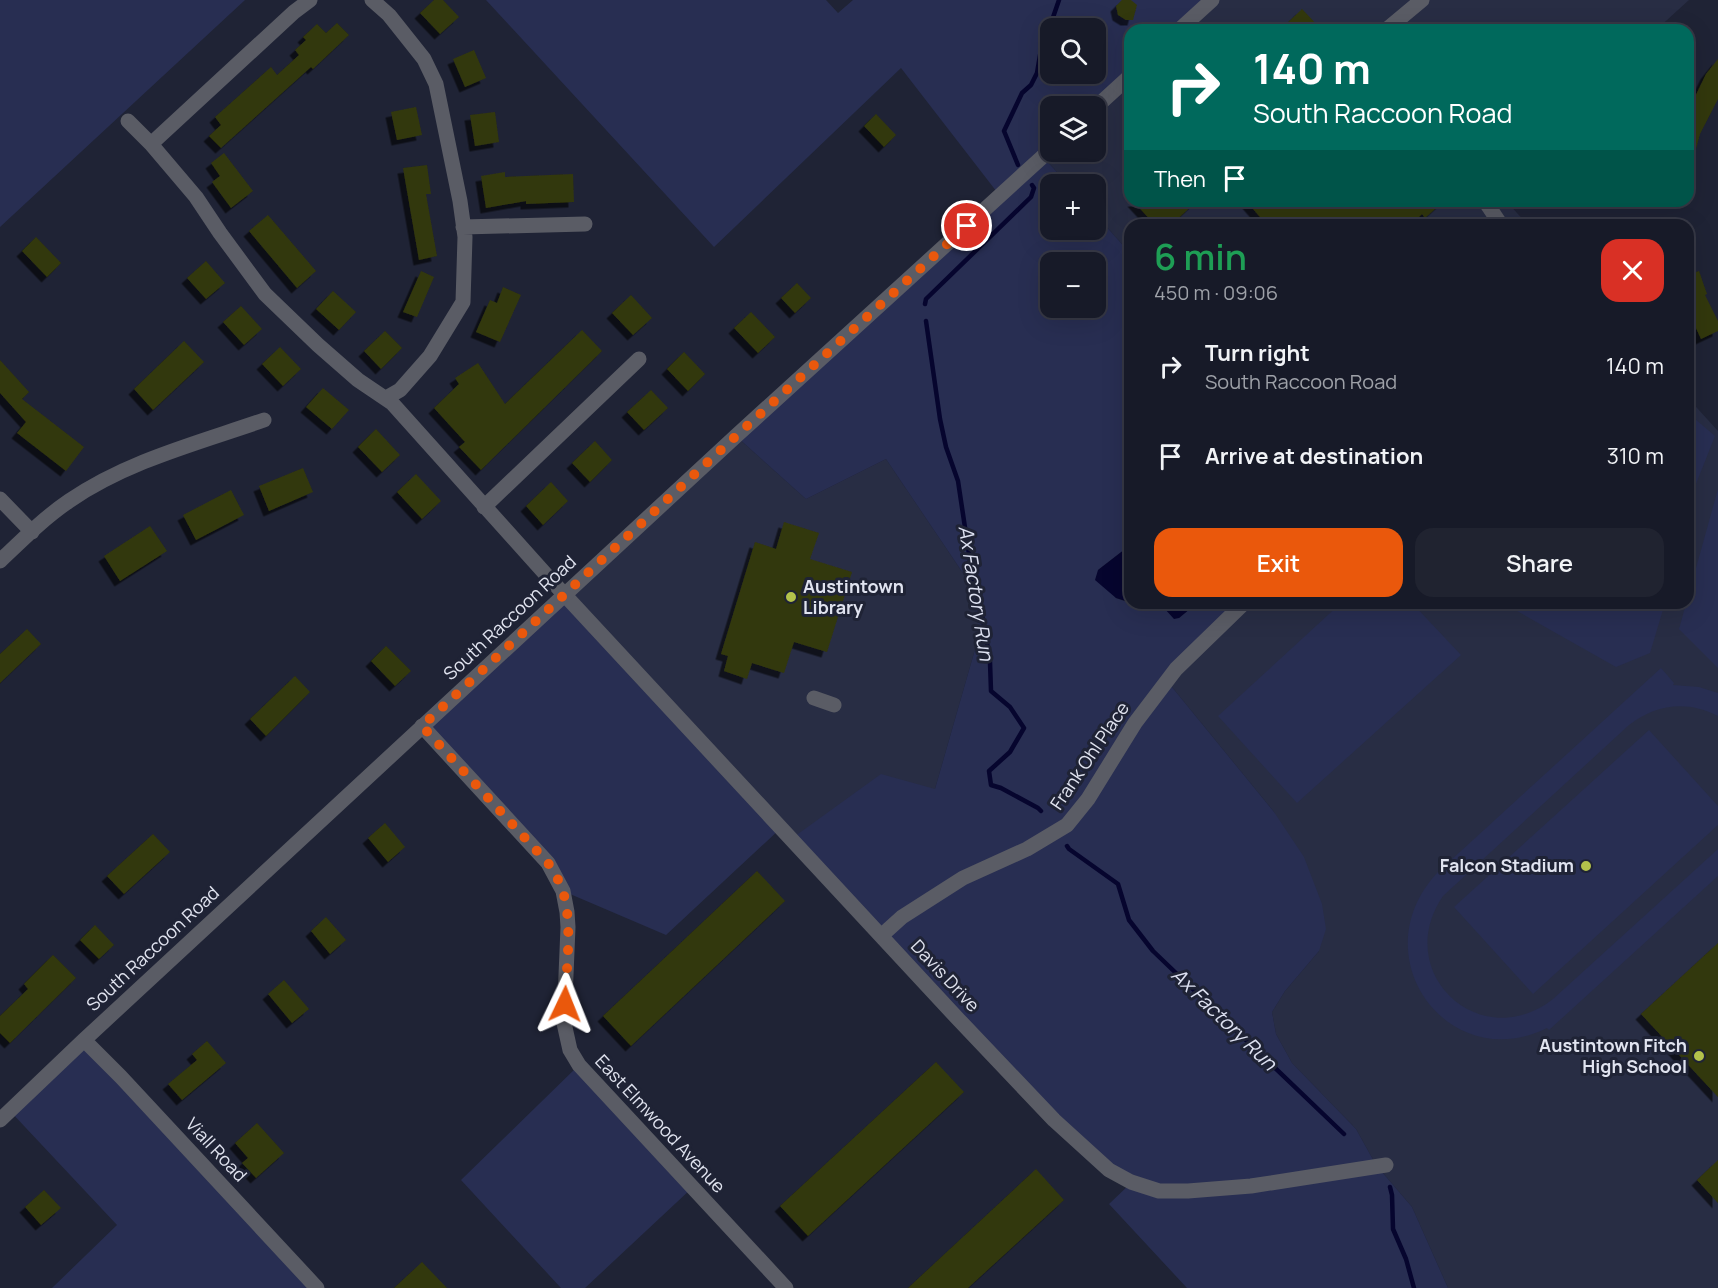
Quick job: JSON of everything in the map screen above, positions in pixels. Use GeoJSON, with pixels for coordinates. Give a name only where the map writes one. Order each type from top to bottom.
{"type":"FeatureCollection","features":[{"type":"Feature","properties":{"kind":"street"},"geometry":{"type":"LineString","coordinates":[[151,144],[294,12],[310,0]]}},
{"type":"Feature","properties":{"kind":"street"},"geometry":{"type":"LineString","coordinates":[[372,0],[389,15],[424,59],[436,84],[464,227],[463,302],[430,356],[400,390],[386,398]]}},
{"type":"Feature","properties":{"kind":"street"},"geometry":{"type":"LineString","coordinates":[[1186,24],[1212,0]]}},
{"type":"Feature","properties":{"kind":"street"},"geometry":{"type":"LineString","coordinates":[[1393,24],[1422,0]]}},
{"type":"Feature","properties":{"kind":"street"},"geometry":{"type":"LineString","coordinates":[[1106,98],[1124,81]]}},
{"type":"Feature","properties":{"kind":"street","name":"Davis Drive"},"geometry":{"type":"LineString","coordinates":[[128,122],[151,144],[196,197],[265,294],[358,380],[386,398],[881,936],[1054,1120],[1109,1170],[1131,1182],[1159,1191],[1188,1191],[1251,1186],[1386,1165]]}},
{"type":"Feature","properties":{"kind":"street","name":"South Raccoon Road"},"geometry":{"type":"LineString","coordinates":[[0,1120],[564,594],[1040,159]]}},
{"type":"Feature","properties":{"kind":"street"},"geometry":{"type":"LineString","coordinates":[[464,227],[585,224]]}},
{"type":"Feature","properties":{"kind":"street"},"geometry":{"type":"LineString","coordinates":[[484,507],[639,359]]}},
{"type":"Feature","properties":{"kind":"street"},"geometry":{"type":"LineString","coordinates":[[0,561],[69,501],[116,474],[264,420]]}},
{"type":"Feature","properties":{"kind":"street"},"geometry":{"type":"LineString","coordinates":[[0,499],[32,532]]}},
{"type":"Feature","properties":{"kind":"street","name":"Frank Ohl Place"},"geometry":{"type":"LineString","coordinates":[[881,936],[902,918],[963,878],[1027,849],[1067,825],[1088,799],[1135,723],[1176,669],[1238,609]]}},
{"type":"Feature","properties":{"kind":"street"},"geometry":{"type":"LineString","coordinates":[[814,698],[834,705]]}},
{"type":"Feature","properties":{"kind":"street","name":"East Elmwood Avenue"},"geometry":{"type":"LineString","coordinates":[[422,726],[548,863],[563,891],[568,920],[564,1023],[570,1050],[579,1065],[786,1288]]}},
{"type":"Feature","properties":{"kind":"street","name":"Viall Road"},"geometry":{"type":"LineString","coordinates":[[84,1040],[122,1077],[317,1288]]}},
{"type":"Feature","properties":{"kind":"shaded area"},"geometry":{"type":"Polygon","coordinates":[[[0,0],[245,0],[0,227],[0,0]]]}},
{"type":"Feature","properties":{"kind":"shaded area"},"geometry":{"type":"Polygon","coordinates":[[[486,0],[826,0],[838,13],[853,0],[1212,0],[1186,24],[1124,24],[1124,80],[1106,96],[1040,96],[1040,162],[1048,162],[1059,174],[1040,174],[1040,240],[1106,240],[1106,226],[1124,246],[1124,550],[1098,570],[1116,598],[1124,601],[1124,609],[1166,609],[1179,618],[1190,609],[1238,609],[1167,681],[1274,812],[1304,857],[1322,904],[1326,929],[1319,951],[1285,991],[1272,1012],[1276,1034],[1292,1063],[1356,1129],[1376,1165],[1412,1207],[1448,1288],[1187,1288],[1109,1204],[1131,1183],[1109,1170],[791,839],[881,774],[935,789],[980,632],[969,582],[886,459],[806,499],[736,436],[1000,196],[901,68],[714,247],[486,0]]]}},
{"type":"Feature","properties":{"kind":"shaded area"},"geometry":{"type":"Polygon","coordinates":[[[1212,0],[1689,0],[1663,24],[1186,24],[1212,0]]]}},
{"type":"Feature","properties":{"kind":"shaded area"},"geometry":{"type":"Polygon","coordinates":[[[1124,81],[1124,207],[1512,207],[1522,219],[1124,219],[1124,246],[1106,226],[1106,174],[1059,174],[1048,162],[1106,162],[1106,98],[1124,81]]]}},
{"type":"Feature","properties":{"kind":"shaded area"},"geometry":{"type":"Polygon","coordinates":[[[1694,405],[1718,431],[1718,1288],[1448,1288],[1412,1207],[1376,1165],[1356,1129],[1292,1063],[1276,1034],[1272,1012],[1285,991],[1319,951],[1274,812],[1167,681],[1238,609],[1694,609],[1694,405]]]}},
{"type":"Feature","properties":{"kind":"shaded area"},"geometry":{"type":"Polygon","coordinates":[[[1694,418],[1715,436],[1694,489],[1694,418]]]}},
{"type":"Feature","properties":{"kind":"shaded area"},"geometry":{"type":"Polygon","coordinates":[[[736,436],[806,499],[886,459],[969,582],[980,632],[935,789],[791,839],[565,594],[736,436]]]}},
{"type":"Feature","properties":{"kind":"shaded area"},"geometry":{"type":"Polygon","coordinates":[[[1718,489],[1718,668],[1679,629],[1685,609],[1694,609],[1694,575],[1718,489]]]}},
{"type":"Feature","properties":{"kind":"shaded area"},"geometry":{"type":"Polygon","coordinates":[[[1124,550],[1124,600],[1116,598],[1095,580],[1098,570],[1124,550]]]}},
{"type":"Feature","properties":{"kind":"shaded area"},"geometry":{"type":"Polygon","coordinates":[[[564,594],[781,828],[666,935],[563,891],[422,726],[564,594]]]}},
{"type":"Feature","properties":{"kind":"shaded area"},"geometry":{"type":"Polygon","coordinates":[[[1165,609],[1190,609],[1179,618],[1174,619],[1165,609]]]}},
{"type":"Feature","properties":{"kind":"shaded area"},"geometry":{"type":"Polygon","coordinates":[[[1334,609],[1418,609],[1461,655],[1297,803],[1218,716],[1334,609]]]}},
{"type":"Feature","properties":{"kind":"shaded area"},"geometry":{"type":"Polygon","coordinates":[[[1514,609],[1663,609],[1650,653],[1616,667],[1514,609]]]}},
{"type":"Feature","properties":{"kind":"shaded area"},"geometry":{"type":"Polygon","coordinates":[[[1661,668],[1674,683],[1673,685],[1699,687],[1718,693],[1718,716],[1695,708],[1672,707],[1650,712],[1629,725],[1443,896],[1430,925],[1428,952],[1436,977],[1451,997],[1472,1011],[1498,1018],[1525,1014],[1553,999],[1718,849],[1718,876],[1549,1030],[1547,1028],[1511,1039],[1478,1036],[1449,1022],[1426,1000],[1412,971],[1408,939],[1416,905],[1438,872],[1661,668]]]}},
{"type":"Feature","properties":{"kind":"shaded area","name":"Falcon Stadium"},"geometry":{"type":"Polygon","coordinates":[[[1649,730],[1718,806],[1718,825],[1533,994],[1454,907],[1649,730]]]}},
{"type":"Feature","properties":{"kind":"shaded area"},"geometry":{"type":"Polygon","coordinates":[[[84,1040],[317,1288],[52,1288],[117,1225],[10,1111],[84,1040]]]}},
{"type":"Feature","properties":{"kind":"shaded area"},"geometry":{"type":"Polygon","coordinates":[[[579,1065],[692,1188],[585,1288],[561,1288],[461,1180],[579,1065]]]}},
{"type":"Feature","properties":{"kind":"building"},"geometry":{"type":"Polygon","coordinates":[[[434,0],[443,0],[459,17],[440,34],[420,13],[434,0]]]}},
{"type":"Feature","properties":{"kind":"building"},"geometry":{"type":"Polygon","coordinates":[[[1122,0],[1131,0],[1137,5],[1133,20],[1126,20],[1118,15],[1116,6],[1122,0]]]}},
{"type":"Feature","properties":{"kind":"building"},"geometry":{"type":"Polygon","coordinates":[[[1302,9],[1316,24],[1286,24],[1302,9]]]}},
{"type":"Feature","properties":{"kind":"building"},"geometry":{"type":"Polygon","coordinates":[[[337,23],[349,35],[313,69],[311,67],[221,148],[209,136],[221,125],[215,117],[271,67],[277,75],[299,55],[295,50],[306,40],[303,37],[317,24],[326,33],[337,23]]]}},
{"type":"Feature","properties":{"kind":"building"},"geometry":{"type":"Polygon","coordinates":[[[474,50],[486,78],[465,87],[453,59],[474,50]]]}},
{"type":"Feature","properties":{"kind":"building"},"geometry":{"type":"Polygon","coordinates":[[[1718,59],[1718,99],[1700,134],[1694,156],[1694,99],[1706,74],[1718,59]]]}},
{"type":"Feature","properties":{"kind":"building"},"geometry":{"type":"Polygon","coordinates":[[[416,107],[422,135],[397,140],[391,112],[416,107]]]}},
{"type":"Feature","properties":{"kind":"building"},"geometry":{"type":"Polygon","coordinates":[[[495,112],[499,142],[475,146],[470,115],[495,112]]]}},
{"type":"Feature","properties":{"kind":"building"},"geometry":{"type":"Polygon","coordinates":[[[876,114],[896,135],[884,147],[864,126],[876,114]]]}},
{"type":"Feature","properties":{"kind":"building"},"geometry":{"type":"Polygon","coordinates":[[[224,153],[253,191],[231,208],[212,182],[220,176],[211,163],[224,153]]]}},
{"type":"Feature","properties":{"kind":"building"},"geometry":{"type":"Polygon","coordinates":[[[427,165],[431,194],[426,194],[437,256],[419,260],[403,168],[427,165]]]}},
{"type":"Feature","properties":{"kind":"building"},"geometry":{"type":"Polygon","coordinates":[[[505,172],[505,177],[573,174],[574,202],[526,204],[526,201],[486,208],[481,176],[505,172]]]}},
{"type":"Feature","properties":{"kind":"building"},"geometry":{"type":"Polygon","coordinates":[[[1138,207],[1190,207],[1178,219],[1150,219],[1138,207]]]}},
{"type":"Feature","properties":{"kind":"building"},"geometry":{"type":"Polygon","coordinates":[[[1251,207],[1437,207],[1425,218],[1422,214],[1417,219],[1262,219],[1251,207]]]}},
{"type":"Feature","properties":{"kind":"building"},"geometry":{"type":"Polygon","coordinates":[[[268,215],[316,271],[297,288],[249,231],[268,215]]]}},
{"type":"Feature","properties":{"kind":"building"},"geometry":{"type":"Polygon","coordinates":[[[36,237],[61,263],[47,277],[22,251],[36,237]]]}},
{"type":"Feature","properties":{"kind":"building"},"geometry":{"type":"Polygon","coordinates":[[[206,261],[225,283],[206,299],[187,278],[206,261]]]}},
{"type":"Feature","properties":{"kind":"building"},"geometry":{"type":"Polygon","coordinates":[[[421,271],[434,277],[417,317],[403,312],[421,271]]]}},
{"type":"Feature","properties":{"kind":"building"},"geometry":{"type":"Polygon","coordinates":[[[1699,271],[1707,294],[1705,295],[1718,321],[1718,331],[1701,339],[1694,324],[1694,273],[1699,271]]]}},
{"type":"Feature","properties":{"kind":"building"},"geometry":{"type":"Polygon","coordinates":[[[797,283],[811,298],[795,313],[781,298],[797,283]]]}},
{"type":"Feature","properties":{"kind":"building"},"geometry":{"type":"Polygon","coordinates":[[[503,287],[521,295],[500,342],[476,332],[490,300],[497,303],[503,287]]]}},
{"type":"Feature","properties":{"kind":"building"},"geometry":{"type":"Polygon","coordinates":[[[333,291],[356,312],[339,330],[316,309],[333,291]]]}},
{"type":"Feature","properties":{"kind":"building"},"geometry":{"type":"Polygon","coordinates":[[[631,295],[652,318],[633,335],[612,313],[631,295]]]}},
{"type":"Feature","properties":{"kind":"building"},"geometry":{"type":"Polygon","coordinates":[[[241,306],[262,329],[244,345],[223,322],[241,306]]]}},
{"type":"Feature","properties":{"kind":"building"},"geometry":{"type":"Polygon","coordinates":[[[751,312],[775,337],[758,353],[734,328],[751,312]]]}},
{"type":"Feature","properties":{"kind":"building"},"geometry":{"type":"Polygon","coordinates":[[[582,330],[602,351],[481,470],[459,447],[465,442],[434,408],[459,384],[455,378],[478,363],[505,404],[582,330]]]}},
{"type":"Feature","properties":{"kind":"building"},"geometry":{"type":"Polygon","coordinates":[[[385,331],[402,348],[381,369],[364,351],[385,331]]]}},
{"type":"Feature","properties":{"kind":"building"},"geometry":{"type":"Polygon","coordinates":[[[184,341],[204,362],[153,410],[134,389],[184,341]]]}},
{"type":"Feature","properties":{"kind":"building"},"geometry":{"type":"Polygon","coordinates":[[[280,347],[301,369],[283,386],[262,364],[280,347]]]}},
{"type":"Feature","properties":{"kind":"building"},"geometry":{"type":"Polygon","coordinates":[[[684,352],[705,374],[688,391],[667,369],[684,352]]]}},
{"type":"Feature","properties":{"kind":"building"},"geometry":{"type":"Polygon","coordinates":[[[0,360],[29,392],[22,399],[84,447],[66,471],[17,433],[26,422],[0,393],[0,360]]]}},
{"type":"Feature","properties":{"kind":"building"},"geometry":{"type":"Polygon","coordinates":[[[323,388],[349,410],[332,429],[306,407],[323,388]]]}},
{"type":"Feature","properties":{"kind":"building"},"geometry":{"type":"Polygon","coordinates":[[[651,390],[668,408],[644,430],[627,412],[651,390]]]}},
{"type":"Feature","properties":{"kind":"building"},"geometry":{"type":"Polygon","coordinates":[[[376,429],[400,455],[382,472],[358,447],[376,429]]]}},
{"type":"Feature","properties":{"kind":"building"},"geometry":{"type":"Polygon","coordinates":[[[595,441],[612,460],[590,482],[572,463],[595,441]]]}},
{"type":"Feature","properties":{"kind":"building"},"geometry":{"type":"Polygon","coordinates":[[[303,468],[313,492],[269,511],[259,486],[303,468]]]}},
{"type":"Feature","properties":{"kind":"building"},"geometry":{"type":"Polygon","coordinates":[[[416,474],[441,501],[422,519],[397,492],[416,474]]]}},
{"type":"Feature","properties":{"kind":"building"},"geometry":{"type":"Polygon","coordinates":[[[551,482],[568,501],[543,525],[526,506],[551,482]]]}},
{"type":"Feature","properties":{"kind":"building"},"geometry":{"type":"Polygon","coordinates":[[[231,490],[244,515],[196,540],[183,515],[231,490]]]}},
{"type":"Feature","properties":{"kind":"building","name":"Austintown Library"},"geometry":{"type":"Polygon","coordinates":[[[784,522],[819,533],[810,559],[852,572],[827,652],[794,642],[784,673],[752,663],[747,679],[724,671],[728,656],[721,654],[755,542],[776,549],[784,522]]]}},
{"type":"Feature","properties":{"kind":"building"},"geometry":{"type":"Polygon","coordinates":[[[150,526],[167,551],[120,581],[104,556],[150,526]]]}},
{"type":"Feature","properties":{"kind":"building"},"geometry":{"type":"Polygon","coordinates":[[[27,629],[41,644],[0,683],[0,654],[27,629]]]}},
{"type":"Feature","properties":{"kind":"building"},"geometry":{"type":"Polygon","coordinates":[[[386,646],[411,671],[395,686],[371,661],[386,646]]]}},
{"type":"Feature","properties":{"kind":"building"},"geometry":{"type":"Polygon","coordinates":[[[295,676],[310,692],[266,736],[250,719],[295,676]]]}},
{"type":"Feature","properties":{"kind":"building"},"geometry":{"type":"Polygon","coordinates":[[[385,823],[405,847],[388,862],[368,838],[385,823]]]}},
{"type":"Feature","properties":{"kind":"building"},"geometry":{"type":"Polygon","coordinates":[[[153,834],[170,852],[124,894],[107,876],[153,834]]]}},
{"type":"Feature","properties":{"kind":"building"},"geometry":{"type":"Polygon","coordinates":[[[757,871],[785,901],[631,1046],[603,1016],[757,871]]]}},
{"type":"Feature","properties":{"kind":"building"},"geometry":{"type":"Polygon","coordinates":[[[326,917],[346,940],[330,954],[311,931],[326,917]]]}},
{"type":"Feature","properties":{"kind":"building"},"geometry":{"type":"Polygon","coordinates":[[[95,925],[114,945],[99,959],[80,940],[95,925]]]}},
{"type":"Feature","properties":{"kind":"building","name":"Austintown Fitch High School"},"geometry":{"type":"Polygon","coordinates":[[[1718,943],[1718,1097],[1641,1014],[1718,943]]]}},
{"type":"Feature","properties":{"kind":"building"},"geometry":{"type":"Polygon","coordinates":[[[53,955],[76,978],[10,1043],[0,1033],[0,1016],[28,989],[24,984],[53,955]]]}},
{"type":"Feature","properties":{"kind":"building"},"geometry":{"type":"Polygon","coordinates":[[[284,980],[309,1009],[292,1023],[268,994],[284,980]]]}},
{"type":"Feature","properties":{"kind":"building"},"geometry":{"type":"Polygon","coordinates":[[[207,1041],[226,1063],[182,1100],[168,1084],[197,1060],[192,1054],[207,1041]]]}},
{"type":"Feature","properties":{"kind":"building"},"geometry":{"type":"Polygon","coordinates":[[[936,1062],[964,1092],[808,1236],[780,1206],[936,1062]]]}},
{"type":"Feature","properties":{"kind":"building"},"geometry":{"type":"Polygon","coordinates":[[[257,1123],[284,1153],[256,1178],[242,1163],[248,1158],[235,1143],[257,1123]]]}},
{"type":"Feature","properties":{"kind":"building"},"geometry":{"type":"Polygon","coordinates":[[[1718,1160],[1718,1203],[1697,1180],[1718,1160]]]}},
{"type":"Feature","properties":{"kind":"building"},"geometry":{"type":"Polygon","coordinates":[[[1036,1169],[1064,1200],[968,1288],[908,1288],[1036,1169]]]}},
{"type":"Feature","properties":{"kind":"building"},"geometry":{"type":"Polygon","coordinates":[[[44,1190],[61,1208],[41,1225],[25,1207],[44,1190]]]}},
{"type":"Feature","properties":{"kind":"building"},"geometry":{"type":"Polygon","coordinates":[[[422,1262],[447,1288],[394,1288],[422,1262]]]}},
{"type":"Feature","properties":{"kind":"waterway","name":"Ax Factory Run"},"geometry":{"type":"LineString","coordinates":[[1018,165],[1004,131],[1022,93],[1031,85],[1037,73],[1040,55],[1059,0]]}},
{"type":"Feature","properties":{"kind":"waterway","name":"Ax Factory Run"},"geometry":{"type":"LineString","coordinates":[[925,304],[926,299],[1031,197],[1034,188],[1032,185]]}},
{"type":"Feature","properties":{"kind":"waterway","name":"Ax Factory Run"},"geometry":{"type":"LineString","coordinates":[[926,321],[940,419],[946,447],[958,481],[972,574],[984,625],[990,662],[991,691],[1010,707],[1024,728],[1010,752],[989,771],[991,785],[1001,788],[1041,811]]}},
{"type":"Feature","properties":{"kind":"waterway","name":"Ax Factory Run"},"geometry":{"type":"LineString","coordinates":[[1067,846],[1118,884],[1129,920],[1153,951],[1344,1134]]}},
{"type":"Feature","properties":{"kind":"waterway","name":"Ax Factory Run"},"geometry":{"type":"LineString","coordinates":[[1390,1187],[1393,1229],[1406,1259],[1414,1288]]}},
{"type":"Feature","properties":{"kind":"place","name":"Austintown Library"},"geometry":{"type":"Point","coordinates":[791,597]}},
{"type":"Feature","properties":{"kind":"place","name":"Falcon Stadium"},"geometry":{"type":"Point","coordinates":[1586,866]}},
{"type":"Feature","properties":{"kind":"place","name":"Austintown Fitch High School"},"geometry":{"type":"Point","coordinates":[1699,1056]}},
{"type":"Feature","properties":{"kind":"route"},"geometry":{"type":"LineString","coordinates":[[565,1004],[567,912],[563,891],[555,874],[548,863],[422,726],[967,226]]}}]}
